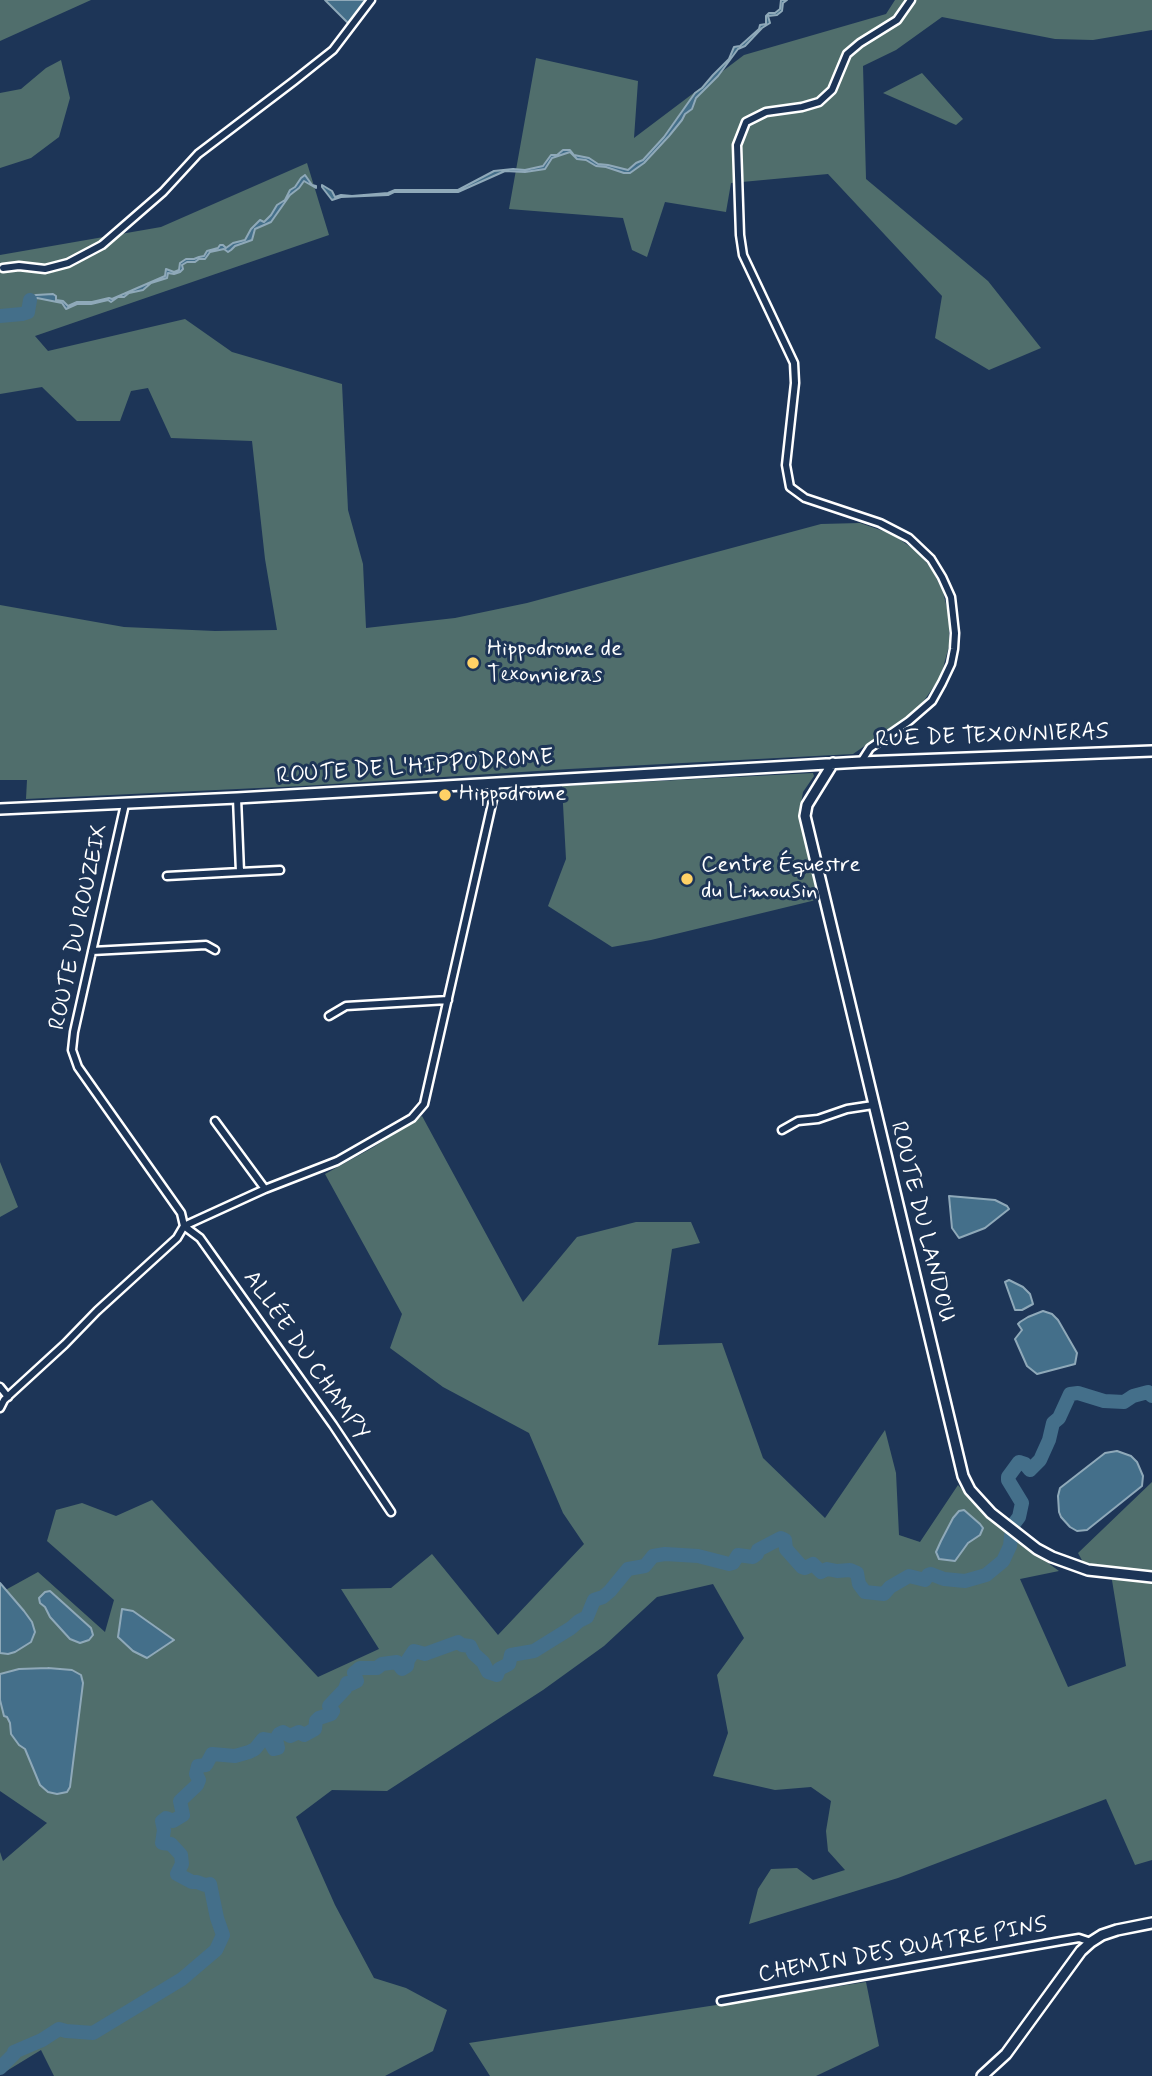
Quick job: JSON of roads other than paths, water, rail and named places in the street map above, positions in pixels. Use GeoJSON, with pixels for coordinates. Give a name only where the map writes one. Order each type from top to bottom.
{"type":"FeatureCollection","features":[{"type":"Feature","properties":{"kind":"street"},"geometry":{"type":"LineString","coordinates":[[3,268],[45,269],[68,263],[102,245],[163,192],[198,154],[333,50],[372,0]]}},
{"type":"Feature","properties":{"kind":"street"},"geometry":{"type":"LineString","coordinates":[[861,762],[870,748],[932,701],[942,683],[951,664],[956,633],[951,597],[931,559],[909,538],[880,523],[805,498],[790,487],[786,465],[795,383],[794,363],[743,255],[737,145],[746,122],[766,112],[820,102],[832,90],[847,54],[897,20],[911,0]]}},
{"type":"Feature","properties":{"kind":"street","name":"RUE DE TEXONNIERAS"},"geometry":{"type":"LineString","coordinates":[[833,764],[1152,751]]}},
{"type":"Feature","properties":{"kind":"street","name":"ROUTE DE L'HIPPODROME"},"geometry":{"type":"LineString","coordinates":[[0,809],[833,764]]}},
{"type":"Feature","properties":{"kind":"street","name":"ROUTE DU LANDOU"},"geometry":{"type":"LineString","coordinates":[[833,764],[807,805],[805,816],[963,1476],[970,1490],[991,1513],[1052,1557],[1087,1570],[1152,1577]]}},
{"type":"Feature","properties":{"kind":"street"},"geometry":{"type":"LineString","coordinates":[[0,1408],[8,1397],[97,1311],[177,1238],[184,1226],[265,1189],[337,1161],[412,1118],[424,1104],[497,782]]}},
{"type":"Feature","properties":{"kind":"street"},"geometry":{"type":"LineString","coordinates":[[237,798],[240,872]]}},
{"type":"Feature","properties":{"kind":"street","name":"ROUTE DU ROUZEIX"},"geometry":{"type":"LineString","coordinates":[[125,804],[72,1050],[78,1067],[181,1213],[184,1226]]}},
{"type":"Feature","properties":{"kind":"street"},"geometry":{"type":"LineString","coordinates":[[167,876],[280,870]]}},
{"type":"Feature","properties":{"kind":"street"},"geometry":{"type":"LineString","coordinates":[[92,951],[206,945],[215,950]]}},
{"type":"Feature","properties":{"kind":"street"},"geometry":{"type":"LineString","coordinates":[[329,1016],[346,1006],[447,1000]]}},
{"type":"Feature","properties":{"kind":"street"},"geometry":{"type":"LineString","coordinates":[[782,1130],[798,1121],[818,1119],[848,1109],[873,1105]]}},
{"type":"Feature","properties":{"kind":"street"},"geometry":{"type":"LineString","coordinates":[[215,1121],[265,1189]]}},
{"type":"Feature","properties":{"kind":"street","name":"ALLÉE DU CHAMPY"},"geometry":{"type":"LineString","coordinates":[[184,1226],[200,1238],[333,1424],[391,1512]]}},
{"type":"Feature","properties":{"kind":"street"},"geometry":{"type":"LineString","coordinates":[[0,1387],[8,1397]]}},
{"type":"Feature","properties":{"kind":"street"},"geometry":{"type":"LineString","coordinates":[[982,2076],[1006,2054],[1081,1951],[1091,1942],[1117,1930],[1152,1923]]}},
{"type":"Feature","properties":{"kind":"street","name":"CHEMIN DES QUATRE PINS"},"geometry":{"type":"LineString","coordinates":[[721,2001],[1079,1938],[1091,1942]]}},
{"type":"Feature","properties":{"kind":"water"},"geometry":{"type":"Polygon","coordinates":[[[325,0],[367,0],[349,24],[325,0]]]}},
{"type":"Feature","properties":{"kind":"water"},"geometry":{"type":"Polygon","coordinates":[[[781,0],[787,0],[783,3],[782,11],[768,16],[770,23],[738,49],[718,76],[696,98],[692,109],[669,136],[644,163],[630,173],[596,166],[586,160],[577,159],[570,152],[552,158],[545,169],[525,172],[505,171],[458,192],[394,192],[388,195],[341,197],[332,200],[322,187],[332,191],[335,197],[388,193],[395,190],[458,190],[494,171],[525,170],[543,166],[551,155],[557,155],[563,150],[570,150],[574,155],[589,158],[598,164],[628,170],[643,160],[664,137],[695,93],[729,59],[734,47],[740,46],[760,25],[766,24],[766,16],[769,13],[780,9],[781,0]]]}},
{"type":"Feature","properties":{"kind":"water"},"geometry":{"type":"Polygon","coordinates":[[[305,175],[316,188],[304,181],[290,195],[271,222],[255,229],[252,240],[235,246],[228,252],[224,249],[210,252],[205,259],[182,265],[180,272],[168,273],[167,278],[111,302],[108,300],[77,304],[66,309],[62,303],[37,298],[29,304],[31,314],[22,314],[28,298],[36,295],[53,294],[56,300],[63,301],[68,306],[77,302],[112,299],[165,276],[166,269],[174,272],[179,270],[180,263],[186,259],[204,256],[207,251],[220,245],[226,248],[245,240],[251,229],[260,220],[264,222],[271,215],[305,175]]]}},
{"type":"Feature","properties":{"kind":"water"},"geometry":{"type":"Polygon","coordinates":[[[949,1196],[995,1200],[1009,1209],[985,1228],[959,1238],[952,1228],[949,1196]]]}},
{"type":"Feature","properties":{"kind":"water"},"geometry":{"type":"Polygon","coordinates":[[[1009,1280],[1030,1294],[1033,1304],[1022,1310],[1015,1310],[1005,1282],[1009,1280]]]}},
{"type":"Feature","properties":{"kind":"water"},"geometry":{"type":"Polygon","coordinates":[[[1043,1311],[1058,1320],[1077,1353],[1075,1364],[1037,1374],[1027,1366],[1015,1339],[1022,1330],[1018,1324],[1043,1311]]]}},
{"type":"Feature","properties":{"kind":"water"},"geometry":{"type":"Polygon","coordinates":[[[1117,1451],[1131,1456],[1137,1462],[1143,1476],[1142,1486],[1087,1530],[1077,1531],[1070,1527],[1059,1512],[1060,1488],[1105,1453],[1117,1451]]]}},
{"type":"Feature","properties":{"kind":"water"},"geometry":{"type":"Polygon","coordinates":[[[964,1510],[983,1528],[980,1535],[968,1543],[955,1561],[939,1559],[936,1552],[941,1541],[953,1518],[959,1511],[964,1510]]]}},
{"type":"Feature","properties":{"kind":"water"},"geometry":{"type":"Polygon","coordinates":[[[0,1583],[32,1622],[35,1632],[31,1642],[8,1654],[0,1653],[0,1583]]]}},
{"type":"Feature","properties":{"kind":"water"},"geometry":{"type":"Polygon","coordinates":[[[50,1591],[91,1628],[93,1635],[89,1640],[80,1643],[70,1639],[50,1617],[39,1598],[50,1591]]]}},
{"type":"Feature","properties":{"kind":"water"},"geometry":{"type":"Polygon","coordinates":[[[122,1609],[133,1611],[174,1640],[147,1658],[133,1651],[118,1637],[122,1609]]]}},
{"type":"Feature","properties":{"kind":"water"},"geometry":{"type":"Polygon","coordinates":[[[19,1669],[72,1670],[81,1675],[83,1683],[70,1787],[67,1792],[57,1794],[48,1792],[40,1785],[25,1749],[11,1734],[10,1723],[4,1716],[0,1700],[0,1674],[19,1669]]]}},
{"type":"Feature","properties":{"kind":"waterway"},"geometry":{"type":"LineString","coordinates":[[0,316],[28,312],[30,300]]}},
{"type":"Feature","properties":{"kind":"waterway"},"geometry":{"type":"LineString","coordinates":[[1013,1525],[1019,1517],[1022,1503],[1008,1477],[1019,1462],[1030,1470],[1040,1460],[1053,1423],[1059,1418],[1070,1394],[1078,1393],[1104,1401],[1124,1402],[1148,1392],[1152,1396]]}},
{"type":"Feature","properties":{"kind":"waterway"},"geometry":{"type":"LineString","coordinates":[[0,2068],[14,2052],[59,2029],[93,2033],[182,1979],[216,1950],[223,1935],[210,1884],[192,1882],[177,1874],[182,1864],[181,1855],[171,1844],[162,1843],[162,1821],[166,1818],[173,1821],[183,1815],[180,1801],[197,1785],[198,1766],[206,1765],[212,1754],[235,1756],[249,1752],[263,1739],[269,1740],[274,1749],[278,1748],[276,1739],[283,1732],[290,1736],[299,1732],[304,1735],[315,1729],[319,1718],[331,1714],[333,1711],[329,1706],[345,1689],[347,1683],[357,1681],[354,1673],[360,1668],[377,1668],[382,1664],[397,1662],[402,1669],[407,1666],[414,1651],[425,1654],[458,1642],[470,1646],[488,1672],[497,1675],[499,1669],[509,1664],[511,1655],[534,1651],[587,1617],[594,1600],[610,1591],[628,1569],[645,1566],[653,1556],[698,1556],[729,1564],[733,1563],[738,1555],[753,1557],[758,1550],[781,1538],[785,1540],[786,1549],[802,1567],[813,1564],[821,1572],[827,1569],[850,1570],[857,1573],[859,1584],[865,1592],[884,1594],[890,1587],[909,1576],[925,1580],[931,1574],[944,1579],[965,1581],[986,1575],[1003,1561],[1011,1536]]}},
{"type":"Feature","properties":{"kind":"place","name":"Hippodrome de Texonnieras"},"geometry":{"type":"Point","coordinates":[473,663]}},
{"type":"Feature","properties":{"kind":"place","name":"Hippodrome"},"geometry":{"type":"Point","coordinates":[445,795]}},
{"type":"Feature","properties":{"kind":"place","name":"Centre Équestre du Limousin"},"geometry":{"type":"Point","coordinates":[687,879]}}]}
